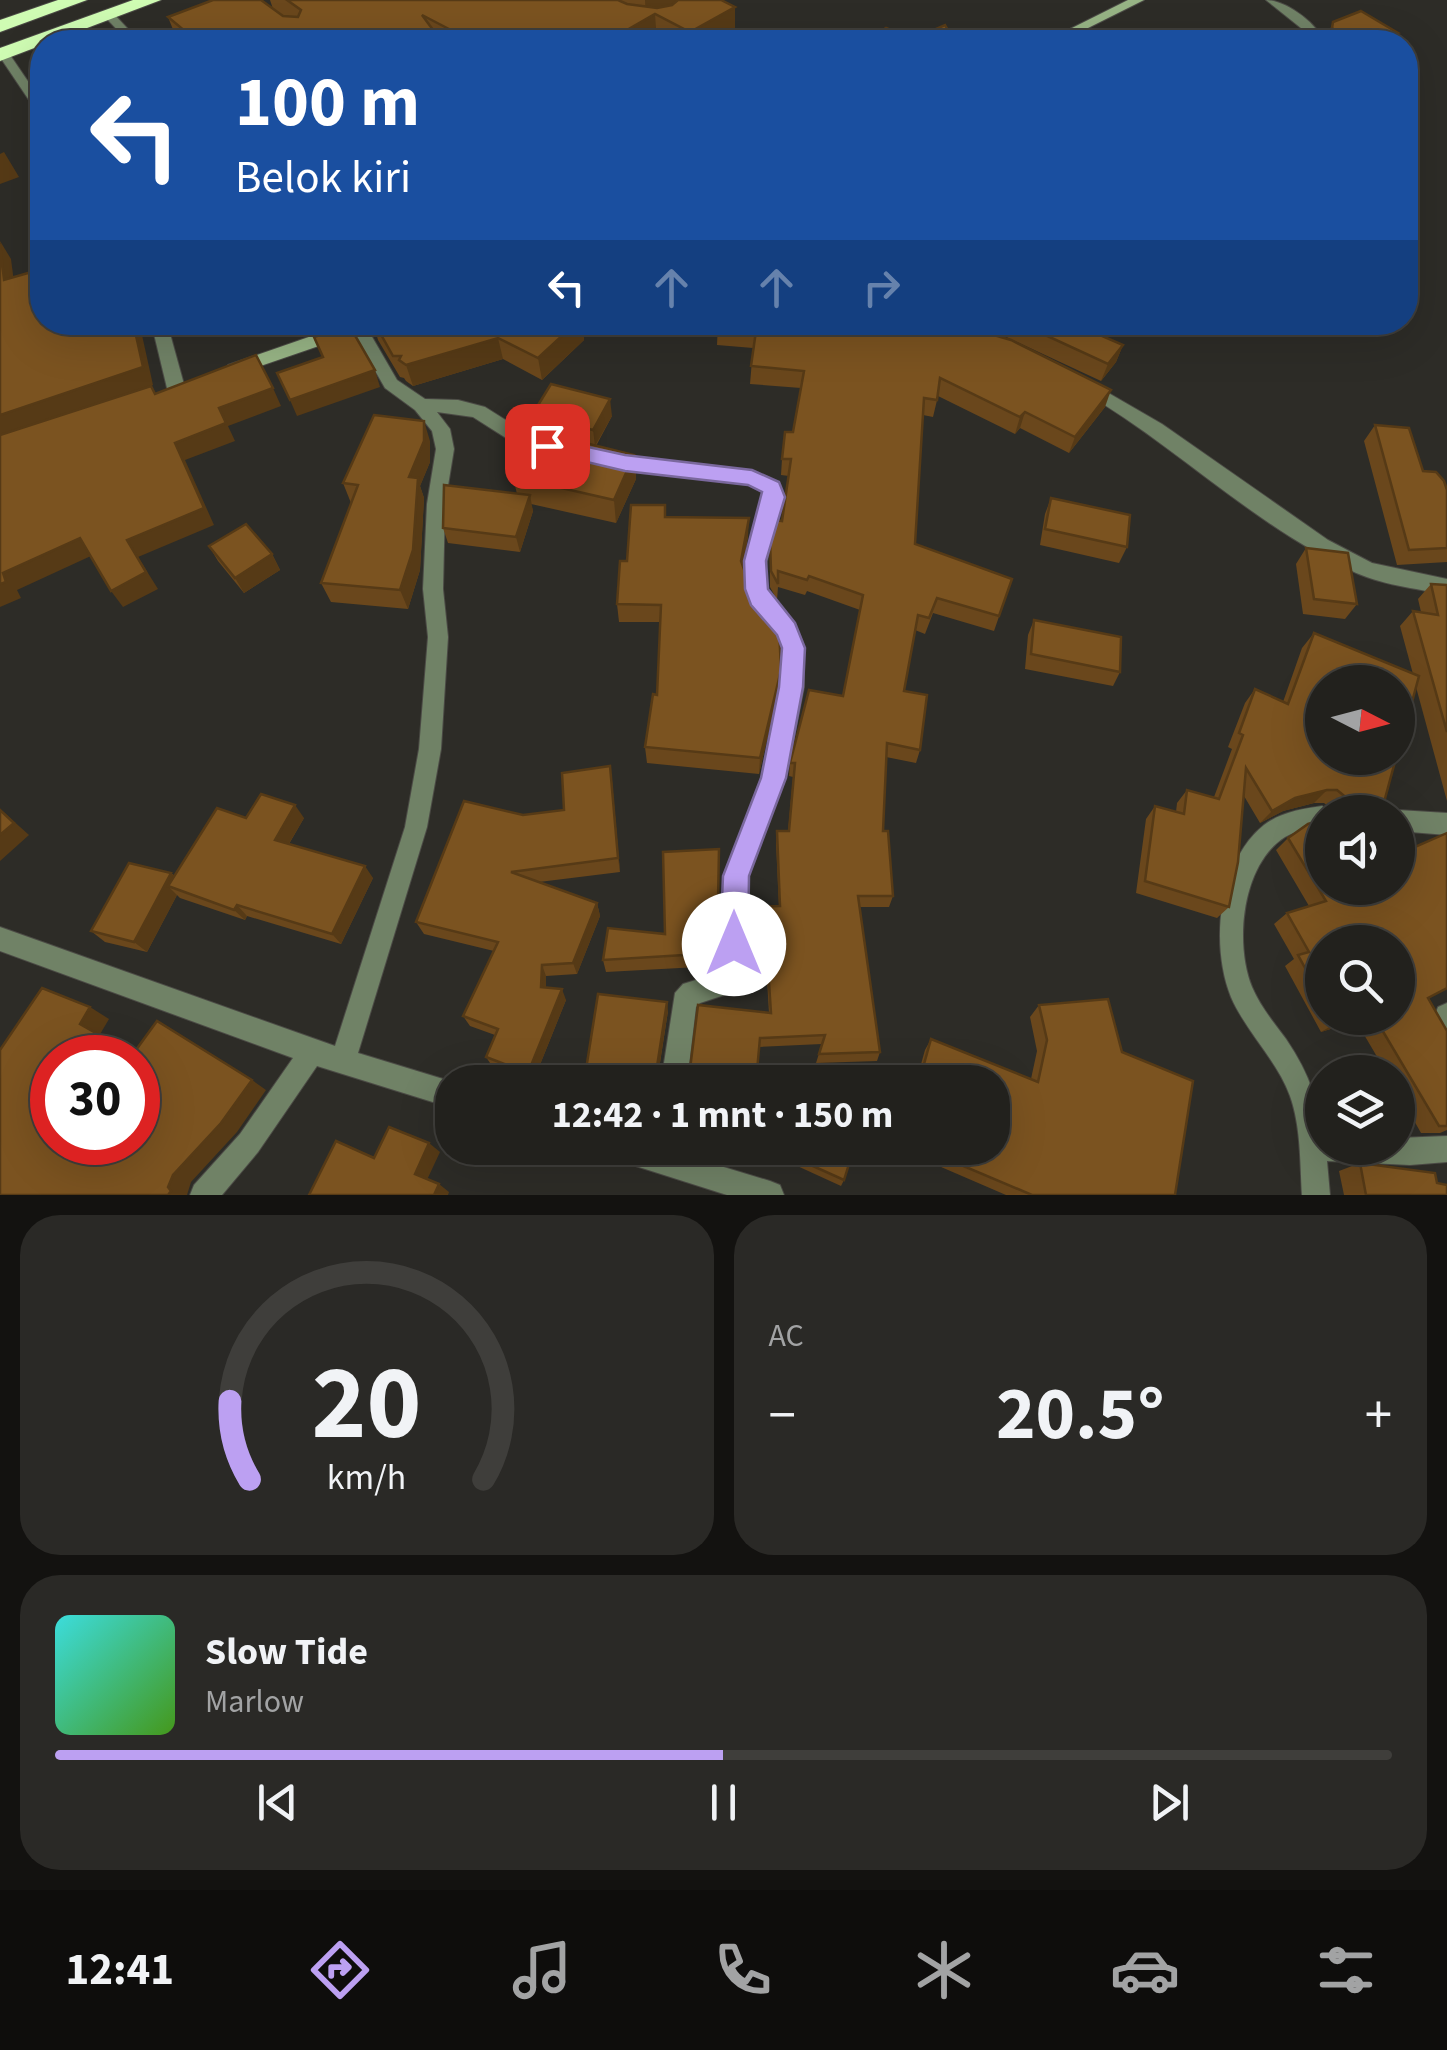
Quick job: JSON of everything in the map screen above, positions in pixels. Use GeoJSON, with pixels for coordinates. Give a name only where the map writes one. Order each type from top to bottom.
{"type":"FeatureCollection","features":[{"type":"Feature","properties":{"kind":"highway"},"geometry":{"type":"LineString","coordinates":[[0,26],[49,4],[77,0]]}},
{"type":"Feature","properties":{"kind":"highway"},"geometry":{"type":"LineString","coordinates":[[68,30],[151,0]]}},
{"type":"Feature","properties":{"kind":"highway"},"geometry":{"type":"LineString","coordinates":[[2,54],[30,44]]}},
{"type":"Feature","properties":{"kind":"street"},"geometry":{"type":"LineString","coordinates":[[1075,30],[1138,0]]}},
{"type":"Feature","properties":{"kind":"street"},"geometry":{"type":"LineString","coordinates":[[162,335],[185,385],[334,335]]}},
{"type":"Feature","properties":{"kind":"street"},"geometry":{"type":"LineString","coordinates":[[344,1061],[416,827],[430,749],[438,637],[432,589],[444,449],[441,429],[421,405],[390,384],[368,335]]}},
{"type":"Feature","properties":{"kind":"street"},"geometry":{"type":"LineString","coordinates":[[1062,373],[1152,423],[1290,526],[1360,566],[1447,586]]}},
{"type":"Feature","properties":{"kind":"street"},"geometry":{"type":"LineString","coordinates":[[421,405],[458,406],[479,412],[520,438],[581,455],[765,481],[774,497],[755,561],[756,589],[759,598],[787,630],[794,648],[786,720],[773,778],[736,876],[732,921],[736,970],[725,984],[697,990],[686,997],[676,1065]]}},
{"type":"Feature","properties":{"kind":"street"},"geometry":{"type":"LineString","coordinates":[[1305,818],[1278,827],[1256,846],[1242,876],[1234,918],[1236,976],[1256,1014],[1291,1064],[1305,1102]]}},
{"type":"Feature","properties":{"kind":"street"},"geometry":{"type":"LineString","coordinates":[[1415,822],[1447,824]]}},
{"type":"Feature","properties":{"kind":"street"},"geometry":{"type":"LineString","coordinates":[[0,939],[312,1052],[435,1090]]}},
{"type":"Feature","properties":{"kind":"street"},"geometry":{"type":"LineString","coordinates":[[1447,1016],[1443,1029],[1447,1038]]}},
{"type":"Feature","properties":{"kind":"street"},"geometry":{"type":"LineString","coordinates":[[204,1195],[248,1143],[312,1052]]}},
{"type":"Feature","properties":{"kind":"street"},"geometry":{"type":"LineString","coordinates":[[1415,1152],[1447,1149]]}},
{"type":"Feature","properties":{"kind":"street"},"geometry":{"type":"LineString","coordinates":[[692,1165],[770,1195]]}},
{"type":"Feature","properties":{"kind":"street"},"geometry":{"type":"LineString","coordinates":[[1314,1165],[1316,1195]]}},
{"type":"Feature","properties":{"kind":"lane"},"geometry":{"type":"LineString","coordinates":[[1272,0],[1310,30]]}},
{"type":"Feature","properties":{"kind":"lane"},"geometry":{"type":"LineString","coordinates":[[109,15],[123,30]]}},
{"type":"Feature","properties":{"kind":"lane"},"geometry":{"type":"LineString","coordinates":[[2,54],[30,93]]}},
{"type":"Feature","properties":{"kind":"building"},"geometry":{"type":"Polygon","coordinates":[[[213,0],[261,0],[283,16],[298,17],[301,10],[287,0],[618,0],[657,8],[678,0],[721,0],[735,7],[694,30],[655,14],[627,30],[451,30],[422,15],[433,30],[184,30],[168,17],[213,0]]]}},
{"type":"Feature","properties":{"kind":"building"},"geometry":{"type":"Polygon","coordinates":[[[1361,11],[1393,30],[1335,30],[1333,22],[1361,11]]]}},
{"type":"Feature","properties":{"kind":"building"},"geometry":{"type":"Polygon","coordinates":[[[0,244],[4,280],[30,272],[30,335],[136,335],[143,367],[0,415],[0,244]]]}},
{"type":"Feature","properties":{"kind":"building"},"geometry":{"type":"Polygon","coordinates":[[[355,335],[375,370],[290,400],[277,373],[323,357],[314,337],[355,335]]]}},
{"type":"Feature","properties":{"kind":"building"},"geometry":{"type":"Polygon","coordinates":[[[381,335],[563,335],[538,358],[498,338],[406,365],[399,360],[401,356],[393,356],[381,335]]]}},
{"type":"Feature","properties":{"kind":"building"},"geometry":{"type":"Polygon","coordinates":[[[755,335],[994,335],[1111,390],[1075,437],[1025,412],[1020,417],[940,378],[937,400],[924,398],[915,544],[1012,579],[999,616],[937,598],[929,618],[918,615],[904,691],[927,695],[920,750],[887,743],[883,831],[888,831],[893,896],[858,896],[880,1052],[819,1054],[825,1035],[760,1038],[758,1065],[690,1065],[698,1005],[771,1013],[767,952],[751,953],[750,907],[780,906],[777,831],[789,831],[795,763],[790,763],[809,690],[843,696],[863,595],[809,576],[807,580],[778,571],[778,584],[771,571],[770,540],[775,520],[782,521],[791,459],[782,459],[785,432],[793,432],[804,371],[751,366],[755,335]]]}},
{"type":"Feature","properties":{"kind":"building"},"geometry":{"type":"Polygon","coordinates":[[[1045,335],[1103,335],[1123,345],[1108,364],[1045,335]]]}},
{"type":"Feature","properties":{"kind":"building"},"geometry":{"type":"Polygon","coordinates":[[[256,355],[273,388],[219,408],[226,423],[175,443],[204,508],[127,540],[146,572],[111,591],[80,538],[3,573],[6,582],[0,584],[0,435],[151,386],[155,394],[256,355]]]}},
{"type":"Feature","properties":{"kind":"building"},"geometry":{"type":"Polygon","coordinates":[[[551,384],[610,399],[593,430],[532,415],[551,384]]]}},
{"type":"Feature","properties":{"kind":"building"},"geometry":{"type":"Polygon","coordinates":[[[374,415],[424,421],[424,441],[409,477],[418,478],[413,550],[400,590],[321,583],[358,485],[343,483],[374,415]]]}},
{"type":"Feature","properties":{"kind":"building"},"geometry":{"type":"Polygon","coordinates":[[[1375,425],[1409,428],[1423,471],[1436,472],[1444,481],[1447,548],[1409,550],[1375,425]]]}},
{"type":"Feature","properties":{"kind":"building"},"geometry":{"type":"Polygon","coordinates":[[[537,431],[634,455],[614,500],[513,477],[537,431]]]}},
{"type":"Feature","properties":{"kind":"building"},"geometry":{"type":"Polygon","coordinates":[[[444,485],[530,495],[516,537],[443,528],[444,485]]]}},
{"type":"Feature","properties":{"kind":"building"},"geometry":{"type":"Polygon","coordinates":[[[1051,498],[1130,515],[1127,547],[1045,529],[1051,498]]]}},
{"type":"Feature","properties":{"kind":"building"},"geometry":{"type":"Polygon","coordinates":[[[631,505],[665,505],[665,517],[749,518],[741,561],[752,592],[779,627],[781,670],[760,758],[645,747],[653,694],[657,695],[661,605],[617,604],[620,561],[627,561],[631,505]]]}},
{"type":"Feature","properties":{"kind":"building"},"geometry":{"type":"Polygon","coordinates":[[[246,524],[272,554],[235,578],[209,546],[246,524]]]}},
{"type":"Feature","properties":{"kind":"building"},"geometry":{"type":"Polygon","coordinates":[[[1306,548],[1348,553],[1357,604],[1314,599],[1306,548]]]}},
{"type":"Feature","properties":{"kind":"building"},"geometry":{"type":"Polygon","coordinates":[[[1431,584],[1447,585],[1447,732],[1413,611],[1438,615],[1431,584]]]}},
{"type":"Feature","properties":{"kind":"building"},"geometry":{"type":"Polygon","coordinates":[[[1034,620],[1121,637],[1120,672],[1031,654],[1034,620]]]}},
{"type":"Feature","properties":{"kind":"building"},"geometry":{"type":"Polygon","coordinates":[[[1314,633],[1392,665],[1305,665],[1305,775],[1391,775],[1386,795],[1343,795],[1327,790],[1295,798],[1272,811],[1246,768],[1238,862],[1229,907],[1145,881],[1155,806],[1184,814],[1187,790],[1219,799],[1255,689],[1288,704],[1314,633]]]}},
{"type":"Feature","properties":{"kind":"building"},"geometry":{"type":"Polygon","coordinates":[[[610,766],[618,858],[511,872],[597,903],[573,963],[542,965],[541,987],[562,989],[531,1065],[507,1065],[486,1057],[498,1029],[463,1016],[498,942],[416,922],[464,801],[523,815],[564,810],[562,773],[610,766]]]}},
{"type":"Feature","properties":{"kind":"building"},"geometry":{"type":"Polygon","coordinates":[[[261,794],[295,805],[275,840],[365,866],[332,934],[237,905],[234,910],[168,886],[217,808],[246,818],[261,794]]]}},
{"type":"Feature","properties":{"kind":"building"},"geometry":{"type":"Polygon","coordinates":[[[0,810],[14,823],[0,835],[0,810]]]}},
{"type":"Feature","properties":{"kind":"building"},"geometry":{"type":"Polygon","coordinates":[[[1305,826],[1305,866],[1288,838],[1305,826]]]}},
{"type":"Feature","properties":{"kind":"building"},"geometry":{"type":"Polygon","coordinates":[[[1447,833],[1447,988],[1428,998],[1447,1031],[1447,1126],[1439,1126],[1415,1086],[1415,1055],[1397,1055],[1385,1035],[1415,1035],[1415,925],[1305,925],[1305,945],[1287,913],[1313,905],[1415,905],[1415,847],[1447,833]]]}},
{"type":"Feature","properties":{"kind":"building"},"geometry":{"type":"Polygon","coordinates":[[[719,849],[717,953],[603,960],[608,928],[665,934],[663,852],[719,849]]]}},
{"type":"Feature","properties":{"kind":"building"},"geometry":{"type":"Polygon","coordinates":[[[129,863],[171,873],[134,942],[91,931],[129,863]]]}},
{"type":"Feature","properties":{"kind":"building"},"geometry":{"type":"Polygon","coordinates":[[[42,988],[90,1007],[80,1024],[99,1035],[30,1035],[30,1165],[160,1165],[160,1035],[147,1035],[157,1021],[252,1080],[221,1123],[173,1175],[168,1195],[0,1195],[0,1050],[42,988]]]}},
{"type":"Feature","properties":{"kind":"building"},"geometry":{"type":"Polygon","coordinates":[[[598,994],[667,1002],[657,1065],[587,1065],[598,994]]]}},
{"type":"Feature","properties":{"kind":"building"},"geometry":{"type":"Polygon","coordinates":[[[1108,999],[1122,1052],[1193,1081],[1175,1195],[1032,1195],[961,1165],[1010,1165],[1010,1071],[1038,1082],[1047,1040],[1039,1005],[1108,999]]]}},
{"type":"Feature","properties":{"kind":"building"},"geometry":{"type":"Polygon","coordinates":[[[931,1039],[996,1065],[924,1065],[931,1039]]]}},
{"type":"Feature","properties":{"kind":"building"},"geometry":{"type":"Polygon","coordinates":[[[389,1127],[429,1143],[415,1174],[439,1184],[434,1195],[309,1195],[336,1141],[374,1158],[389,1127]]]}},
{"type":"Feature","properties":{"kind":"building"},"geometry":{"type":"Polygon","coordinates":[[[811,1165],[849,1165],[844,1180],[811,1165]]]}},
{"type":"Feature","properties":{"kind":"building"},"geometry":{"type":"Polygon","coordinates":[[[1360,1165],[1435,1173],[1437,1183],[1447,1185],[1447,1195],[1366,1195],[1360,1165]]]}},
{"type":"Feature","properties":{"kind":"route"},"geometry":{"type":"LineString","coordinates":[[547,446],[625,463],[752,478],[765,481],[771,488],[774,497],[755,561],[756,589],[759,598],[787,630],[794,648],[791,687],[773,778],[736,876],[734,944]]}}]}
